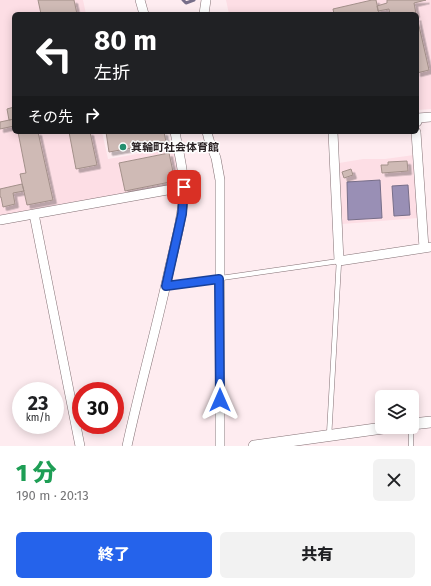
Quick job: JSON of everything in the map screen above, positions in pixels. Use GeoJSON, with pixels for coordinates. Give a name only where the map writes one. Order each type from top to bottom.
{"type":"FeatureCollection","features":[{"type":"Feature","properties":{"kind":"street"},"geometry":{"type":"LineString","coordinates":[[140,0],[143,12]]}},
{"type":"Feature","properties":{"kind":"street"},"geometry":{"type":"LineString","coordinates":[[204,12],[206,0]]}},
{"type":"Feature","properties":{"kind":"street"},"geometry":{"type":"LineString","coordinates":[[419,118],[431,117]]}},
{"type":"Feature","properties":{"kind":"street"},"geometry":{"type":"LineString","coordinates":[[127,446],[182,214],[184,187],[175,134]]}},
{"type":"Feature","properties":{"kind":"street"},"geometry":{"type":"LineString","coordinates":[[208,134],[216,158],[220,180],[220,446]]}},
{"type":"Feature","properties":{"kind":"street"},"geometry":{"type":"LineString","coordinates":[[333,134],[339,261],[427,248],[416,134]]}},
{"type":"Feature","properties":{"kind":"street"},"geometry":{"type":"LineString","coordinates":[[0,220],[184,187]]}},
{"type":"Feature","properties":{"kind":"street"},"geometry":{"type":"LineString","coordinates":[[34,214],[80,446]]}},
{"type":"Feature","properties":{"kind":"street"},"geometry":{"type":"LineString","coordinates":[[419,423],[431,422]]}},
{"type":"Feature","properties":{"kind":"street"},"geometry":{"type":"LineString","coordinates":[[254,446],[375,429]]}},
{"type":"Feature","properties":{"kind":"lane"},"geometry":{"type":"LineString","coordinates":[[166,286],[339,261],[329,436]]}},
{"type":"Feature","properties":{"kind":"lane"},"geometry":{"type":"LineString","coordinates":[[411,434],[411,446]]}},
{"type":"Feature","properties":{"kind":"shaded area"},"geometry":{"type":"Polygon","coordinates":[[[0,0],[83,0],[86,12],[12,12],[12,134],[102,134],[108,159],[173,148],[179,184],[0,217],[0,0]]]}},
{"type":"Feature","properties":{"kind":"shaded area"},"geometry":{"type":"Polygon","coordinates":[[[226,0],[431,0],[431,109],[419,110],[419,12],[229,12],[226,0]]]}},
{"type":"Feature","properties":{"kind":"shaded area"},"geometry":{"type":"Polygon","coordinates":[[[414,155],[418,218],[342,224],[339,163],[363,159],[385,159],[414,155]]]}},
{"type":"Feature","properties":{"kind":"shaded area"},"geometry":{"type":"Polygon","coordinates":[[[380,180],[382,218],[348,220],[347,182],[380,180]]]}},
{"type":"Feature","properties":{"kind":"shaded area"},"geometry":{"type":"Polygon","coordinates":[[[408,185],[410,215],[394,216],[392,186],[408,185]]]}},
{"type":"Feature","properties":{"kind":"building"},"geometry":{"type":"Polygon","coordinates":[[[38,0],[74,0],[77,12],[41,12],[38,0]]]}},
{"type":"Feature","properties":{"kind":"building"},"geometry":{"type":"Polygon","coordinates":[[[376,0],[379,12],[334,12],[333,9],[376,0]]]}},
{"type":"Feature","properties":{"kind":"building"},"geometry":{"type":"Polygon","coordinates":[[[387,0],[426,0],[414,3],[416,12],[390,12],[389,9],[378,11],[377,6],[387,3],[387,0]]]}},
{"type":"Feature","properties":{"kind":"building"},"geometry":{"type":"Polygon","coordinates":[[[419,26],[429,70],[419,72],[419,26]]]}},
{"type":"Feature","properties":{"kind":"building"},"geometry":{"type":"Polygon","coordinates":[[[12,108],[12,119],[9,120],[7,109],[12,108]]]}},
{"type":"Feature","properties":{"kind":"building"},"geometry":{"type":"Polygon","coordinates":[[[12,119],[12,126],[0,129],[0,122],[12,119]]]}},
{"type":"Feature","properties":{"kind":"building"},"geometry":{"type":"Polygon","coordinates":[[[18,134],[38,134],[53,200],[27,205],[20,174],[26,173],[18,134]]]}},
{"type":"Feature","properties":{"kind":"building"},"geometry":{"type":"Polygon","coordinates":[[[69,134],[90,134],[97,165],[76,169],[69,134]]]}},
{"type":"Feature","properties":{"kind":"building","name":"箕輪町社会体育館"},"geometry":{"type":"Polygon","coordinates":[[[106,134],[164,134],[166,142],[109,152],[106,134]]]}},
{"type":"Feature","properties":{"kind":"building"},"geometry":{"type":"Polygon","coordinates":[[[169,153],[175,181],[125,191],[119,163],[169,153]]]}},
{"type":"Feature","properties":{"kind":"building"},"geometry":{"type":"Polygon","coordinates":[[[407,161],[408,171],[382,173],[381,165],[388,165],[388,162],[407,161]]]}},
{"type":"Feature","properties":{"kind":"building"},"geometry":{"type":"Polygon","coordinates":[[[351,169],[353,175],[344,178],[342,172],[351,169]]]}},
{"type":"Feature","properties":{"kind":"building"},"geometry":{"type":"Polygon","coordinates":[[[22,184],[24,191],[13,193],[15,204],[3,207],[0,197],[0,189],[22,184]]]}},
{"type":"Feature","properties":{"kind":"waterway"},"geometry":{"type":"LineString","coordinates":[[183,0],[186,3],[194,0]]}},
{"type":"Feature","properties":{"kind":"place","name":"箕輪町社会体育館"},"geometry":{"type":"Point","coordinates":[123,147]}},
{"type":"Feature","properties":{"kind":"route"},"geometry":{"type":"LineString","coordinates":[[184,187],[182,214],[166,286],[219,279],[220,400]]}}]}
